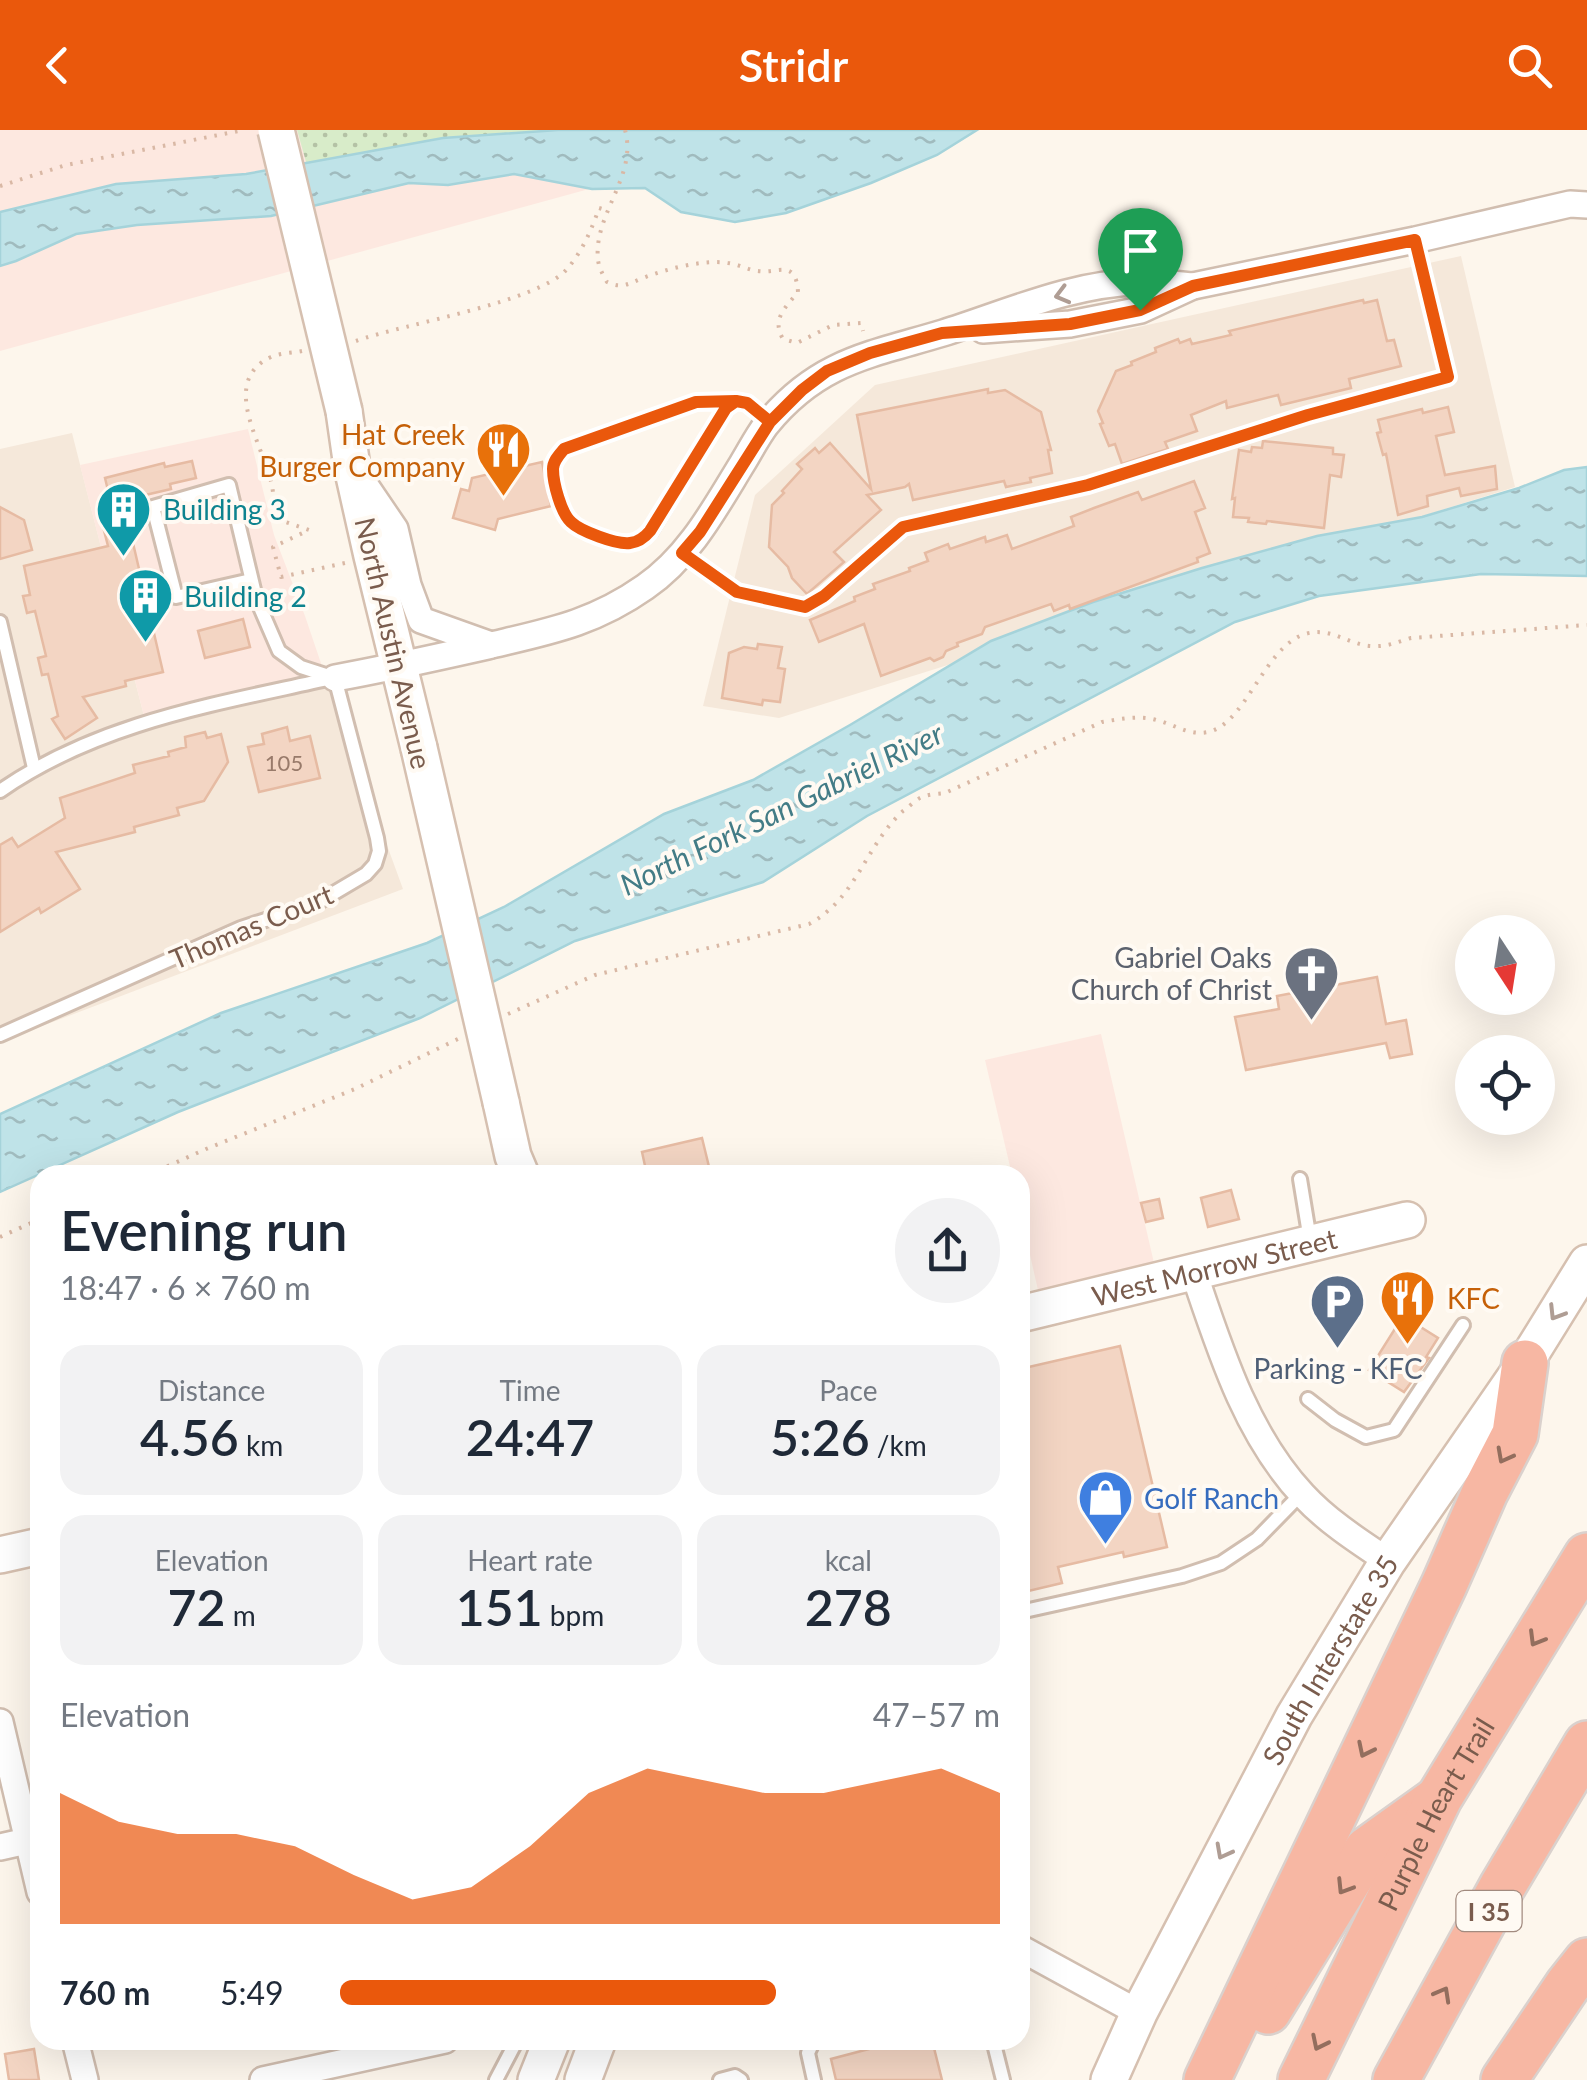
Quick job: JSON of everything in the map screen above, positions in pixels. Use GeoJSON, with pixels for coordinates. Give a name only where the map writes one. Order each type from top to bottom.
{"type":"FeatureCollection","features":[{"type":"Feature","properties":{"kind":"highway"},"geometry":{"type":"LineString","coordinates":[[1207,2080],[1516,1434],[1525,1362]]}},
{"type":"Feature","properties":{"kind":"highway","name":"Purple Heart Trail"},"geometry":{"type":"LineString","coordinates":[[1301,2080],[1439,1798],[1587,1556]]}},
{"type":"Feature","properties":{"kind":"highway","name":"I 35"},"geometry":{"type":"LineString","coordinates":[[1396,2080],[1502,1887],[1587,1744]]}},
{"type":"Feature","properties":{"kind":"highway"},"geometry":{"type":"LineString","coordinates":[[1218,2080],[1237,2061],[1368,1850],[1439,1798]]}},
{"type":"Feature","properties":{"kind":"highway"},"geometry":{"type":"LineString","coordinates":[[1504,2080],[1587,1961]]}},
{"type":"Feature","properties":{"kind":"main road","name":"North Austin Avenue"},"geometry":{"type":"LineString","coordinates":[[276,130],[515,1165]]}},
{"type":"Feature","properties":{"kind":"main road","name":"West Morrow Street"},"geometry":{"type":"LineString","coordinates":[[1030,1312],[1408,1220]]}},
{"type":"Feature","properties":{"kind":"main road","name":"South Interstate 35"},"geometry":{"type":"LineString","coordinates":[[1110,2080],[1139,2013],[1294,1716],[1388,1562],[1587,1264]]}},
{"type":"Feature","properties":{"kind":"main road"},"geometry":{"type":"LineString","coordinates":[[0,1555],[30,1548]]}},
{"type":"Feature","properties":{"kind":"main road"},"geometry":{"type":"LineString","coordinates":[[536,2080],[548,2050]]}},
{"type":"Feature","properties":{"kind":"main road"},"geometry":{"type":"LineString","coordinates":[[555,2080],[566,2050]]}},
{"type":"Feature","properties":{"kind":"main road"},"geometry":{"type":"LineString","coordinates":[[583,2080],[594,2050]]}},
{"type":"Feature","properties":{"kind":"street"},"geometry":{"type":"LineString","coordinates":[[335,678],[579,623],[615,606],[649,584],[700,532],[770,422],[802,390],[827,371],[854,358],[942,333],[1070,324],[1140,310],[1193,286],[1415,240],[1581,199]]}},
{"type":"Feature","properties":{"kind":"street"},"geometry":{"type":"LineString","coordinates":[[352,467],[394,529],[420,620],[491,645]]}},
{"type":"Feature","properties":{"kind":"street"},"geometry":{"type":"LineString","coordinates":[[1194,1273],[1215,1336],[1262,1441],[1302,1494],[1337,1526],[1388,1562]]}},
{"type":"Feature","properties":{"kind":"street"},"geometry":{"type":"LineString","coordinates":[[0,1722],[30,1825]]}},
{"type":"Feature","properties":{"kind":"street"},"geometry":{"type":"LineString","coordinates":[[0,1847],[30,1840]]}},
{"type":"Feature","properties":{"kind":"street"},"geometry":{"type":"LineString","coordinates":[[1030,1953],[1139,2013]]}},
{"type":"Feature","properties":{"kind":"street"},"geometry":{"type":"LineString","coordinates":[[77,2050],[84,2080]]}},
{"type":"Feature","properties":{"kind":"street"},"geometry":{"type":"LineString","coordinates":[[263,2080],[368,2050]]}},
{"type":"Feature","properties":{"kind":"lane"},"geometry":{"type":"LineString","coordinates":[[682,553],[737,592],[805,607],[824,596],[903,527],[1088,485],[1308,415],[1448,377],[1415,240]]}},
{"type":"Feature","properties":{"kind":"lane"},"geometry":{"type":"LineString","coordinates":[[736,401],[726,408],[644,538],[634,544],[612,541],[576,526],[562,510],[552,469],[564,449],[696,402],[736,401],[747,403],[770,422]]}},
{"type":"Feature","properties":{"kind":"lane"},"geometry":{"type":"LineString","coordinates":[[251,580],[176,597],[153,507],[228,484],[256,598],[278,651],[301,667],[335,678]]}},
{"type":"Feature","properties":{"kind":"lane"},"geometry":{"type":"LineString","coordinates":[[0,622],[34,768]]}},
{"type":"Feature","properties":{"kind":"lane"},"geometry":{"type":"LineString","coordinates":[[0,792],[34,768],[106,735],[170,715],[335,678]]}},
{"type":"Feature","properties":{"kind":"lane","name":"Thomas Court"},"geometry":{"type":"LineString","coordinates":[[0,1035],[241,928],[317,903],[376,864],[377,838],[335,678]]}},
{"type":"Feature","properties":{"kind":"lane"},"geometry":{"type":"LineString","coordinates":[[1300,1179],[1310,1246]]}},
{"type":"Feature","properties":{"kind":"lane"},"geometry":{"type":"LineString","coordinates":[[1308,1400],[1366,1437],[1394,1430],[1462,1325]]}},
{"type":"Feature","properties":{"kind":"lane"},"geometry":{"type":"LineString","coordinates":[[1030,1610],[1182,1576],[1221,1563],[1257,1539],[1302,1494]]}},
{"type":"Feature","properties":{"kind":"lane"},"geometry":{"type":"LineString","coordinates":[[496,2080],[512,2050]]}},
{"type":"Feature","properties":{"kind":"lane"},"geometry":{"type":"LineString","coordinates":[[809,2050],[814,2080]]}},
{"type":"Feature","properties":{"kind":"lane"},"geometry":{"type":"LineString","coordinates":[[996,2050],[1003,2080]]}},
{"type":"Feature","properties":{"kind":"lane"},"geometry":{"type":"LineString","coordinates":[[720,2080],[735,2076],[741,2080]]}},
{"type":"Feature","properties":{"kind":"path"},"geometry":{"type":"LineString","coordinates":[[0,186],[66,165],[244,130]]}},
{"type":"Feature","properties":{"kind":"path"},"geometry":{"type":"LineString","coordinates":[[625,130],[626,165],[598,243],[598,264],[607,282],[618,287],[631,285],[705,261],[725,262],[758,272],[778,268],[797,280],[798,292],[778,318],[783,339],[797,343],[833,325],[860,323],[863,331]]}},
{"type":"Feature","properties":{"kind":"path"},"geometry":{"type":"LineString","coordinates":[[351,343],[525,294],[552,281],[566,272],[582,248],[599,208],[609,212]]}},
{"type":"Feature","properties":{"kind":"path"},"geometry":{"type":"LineString","coordinates":[[316,349],[274,355],[253,368],[244,387],[272,486],[274,518],[309,530],[274,547],[281,576],[350,562]]}},
{"type":"Feature","properties":{"kind":"path"},"geometry":{"type":"LineString","coordinates":[[508,1014],[596,975],[809,924],[844,896],[882,834],[920,798],[945,792],[1102,722],[1154,719],[1187,732],[1210,732],[1229,720],[1284,648],[1304,634],[1328,632],[1370,647],[1410,638],[1587,625]]}},
{"type":"Feature","properties":{"kind":"path"},"geometry":{"type":"LineString","coordinates":[[169,1165],[356,1089],[463,1037]]}},
{"type":"Feature","properties":{"kind":"path"},"geometry":{"type":"LineString","coordinates":[[0,1238],[30,1224]]}},
{"type":"Feature","properties":{"kind":"shaded area"},"geometry":{"type":"Polygon","coordinates":[[[0,130],[579,130],[589,189],[0,351],[0,130]]]}},
{"type":"Feature","properties":{"kind":"shaded area"},"geometry":{"type":"Polygon","coordinates":[[[1461,256],[1515,487],[779,718],[703,706],[755,495],[875,385],[1461,256]]]}},
{"type":"Feature","properties":{"kind":"shaded area"},"geometry":{"type":"Polygon","coordinates":[[[248,429],[274,535],[328,684],[144,716],[80,465],[248,429]]]}},
{"type":"Feature","properties":{"kind":"shaded area"},"geometry":{"type":"Polygon","coordinates":[[[72,433],[144,716],[328,684],[403,889],[0,1042],[0,449],[72,433]]]}},
{"type":"Feature","properties":{"kind":"shaded area"},"geometry":{"type":"Polygon","coordinates":[[[1101,1034],[1154,1263],[1038,1290],[1030,1255],[1030,1165],[1010,1165],[985,1060],[1101,1034]]]}},
{"type":"Feature","properties":{"kind":"green space"},"geometry":{"type":"Polygon","coordinates":[[[297,130],[575,130],[312,183],[297,130]]]}},
{"type":"Feature","properties":{"kind":"water"},"geometry":{"type":"Polygon","coordinates":[[[558,130],[977,130],[937,155],[871,183],[786,213],[735,222],[681,212],[645,188],[592,189],[514,174],[448,185],[409,183],[271,216],[137,225],[76,234],[0,266],[0,212],[116,184],[246,174],[443,138],[558,130]]]}},
{"type":"Feature","properties":{"kind":"water","name":"North Fork San Gabriel River"},"geometry":{"type":"Polygon","coordinates":[[[1587,467],[1587,576],[1481,574],[1319,596],[1235,622],[867,816],[763,882],[575,941],[420,1018],[178,1112],[60,1165],[30,1165],[30,1179],[0,1192],[0,1114],[221,1013],[427,943],[504,907],[664,814],[753,780],[991,641],[1093,602],[1202,568],[1317,536],[1422,517],[1564,470],[1587,467]]]}},
{"type":"Feature","properties":{"kind":"building"},"geometry":{"type":"Polygon","coordinates":[[[1377,300],[1387,341],[1394,340],[1401,366],[1349,379],[1351,388],[1281,405],[1278,395],[1227,408],[1226,401],[1191,415],[1197,431],[1165,442],[1168,449],[1122,464],[1115,444],[1109,446],[1098,411],[1116,371],[1156,352],[1155,348],[1178,339],[1180,343],[1190,339],[1192,344],[1231,335],[1229,331],[1377,300]]]}},
{"type":"Feature","properties":{"kind":"building"},"geometry":{"type":"Polygon","coordinates":[[[988,389],[988,393],[1005,390],[1041,412],[1051,450],[1052,473],[1006,487],[1004,481],[913,500],[909,484],[867,495],[881,510],[834,552],[844,562],[807,594],[769,547],[772,505],[802,469],[797,464],[815,448],[819,453],[830,443],[871,489],[857,415],[988,389]]]}},
{"type":"Feature","properties":{"kind":"building"},"geometry":{"type":"Polygon","coordinates":[[[1448,407],[1454,432],[1436,436],[1445,475],[1495,466],[1497,489],[1461,496],[1459,488],[1427,496],[1428,506],[1398,515],[1386,454],[1383,455],[1377,433],[1381,432],[1378,420],[1448,407]]]}},
{"type":"Feature","properties":{"kind":"building"},"geometry":{"type":"Polygon","coordinates":[[[1263,441],[1333,448],[1333,454],[1344,455],[1341,477],[1330,475],[1324,528],[1248,522],[1249,518],[1233,517],[1239,450],[1251,452],[1252,447],[1262,448],[1263,441]]]}},
{"type":"Feature","properties":{"kind":"building"},"geometry":{"type":"Polygon","coordinates":[[[192,461],[196,478],[170,484],[171,489],[111,503],[105,478],[164,463],[165,467],[192,461]]]}},
{"type":"Feature","properties":{"kind":"building","name":"Hat Creek Burger Company"},"geometry":{"type":"Polygon","coordinates":[[[542,462],[551,506],[498,519],[495,530],[453,518],[461,489],[469,491],[472,478],[542,462]]]}},
{"type":"Feature","properties":{"kind":"building"},"geometry":{"type":"Polygon","coordinates":[[[1194,481],[1205,508],[1195,512],[1210,553],[1197,558],[1198,562],[1070,609],[1069,605],[1054,611],[1051,604],[985,627],[982,634],[957,643],[934,661],[930,658],[881,676],[864,624],[819,642],[810,620],[855,601],[854,597],[875,589],[873,584],[910,571],[909,568],[928,561],[925,553],[948,544],[950,549],[985,537],[986,542],[1007,535],[1012,549],[1074,526],[1071,517],[1094,508],[1138,492],[1142,500],[1194,481]]]}},
{"type":"Feature","properties":{"kind":"building"},"geometry":{"type":"Polygon","coordinates":[[[0,507],[24,520],[32,550],[0,559],[0,507]]]}},
{"type":"Feature","properties":{"kind":"building"},"geometry":{"type":"Polygon","coordinates":[[[126,513],[163,672],[83,697],[97,718],[65,739],[52,719],[58,716],[48,674],[42,675],[38,658],[46,656],[35,611],[27,613],[23,596],[30,595],[24,566],[108,546],[101,519],[126,513]]]}},
{"type":"Feature","properties":{"kind":"building"},"geometry":{"type":"Polygon","coordinates":[[[243,619],[250,647],[205,658],[198,631],[243,619]]]}},
{"type":"Feature","properties":{"kind":"building"},"geometry":{"type":"Polygon","coordinates":[[[758,644],[782,647],[778,668],[785,669],[780,702],[763,700],[762,705],[722,698],[729,653],[744,647],[757,649],[758,644]]]}},
{"type":"Feature","properties":{"kind":"building"},"geometry":{"type":"Polygon","coordinates":[[[287,727],[290,741],[310,736],[320,778],[259,792],[248,747],[264,744],[262,734],[287,727]]]}},
{"type":"Feature","properties":{"kind":"building"},"geometry":{"type":"Polygon","coordinates":[[[205,732],[207,738],[221,734],[228,762],[204,801],[177,808],[179,815],[134,827],[135,832],[56,852],[80,889],[0,932],[0,845],[12,838],[18,847],[65,818],[60,798],[135,773],[133,765],[169,756],[168,752],[186,747],[185,737],[205,732]]]}},
{"type":"Feature","properties":{"kind":"building","name":"Gabriel Oaks Church of Christ"},"geometry":{"type":"Polygon","coordinates":[[[1377,977],[1386,1024],[1406,1020],[1412,1054],[1390,1058],[1386,1043],[1246,1070],[1235,1017],[1279,1009],[1277,996],[1377,977]]]}},
{"type":"Feature","properties":{"kind":"building"},"geometry":{"type":"Polygon","coordinates":[[[702,1138],[709,1165],[645,1165],[642,1152],[702,1138]]]}},
{"type":"Feature","properties":{"kind":"building"},"geometry":{"type":"Polygon","coordinates":[[[1231,1190],[1239,1219],[1208,1227],[1201,1198],[1231,1190]]]}},
{"type":"Feature","properties":{"kind":"building"},"geometry":{"type":"Polygon","coordinates":[[[1159,1199],[1163,1218],[1146,1222],[1141,1203],[1159,1199]]]}},
{"type":"Feature","properties":{"kind":"building","name":"KFC"},"geometry":{"type":"Polygon","coordinates":[[[1403,1316],[1438,1338],[1426,1357],[1429,1358],[1404,1392],[1369,1370],[1403,1316]]]}},
{"type":"Feature","properties":{"kind":"building"},"geometry":{"type":"Polygon","coordinates":[[[1120,1346],[1167,1547],[1124,1557],[1123,1552],[1058,1567],[1062,1583],[1030,1591],[1030,1367],[1120,1346]]]}},
{"type":"Feature","properties":{"kind":"building"},"geometry":{"type":"Polygon","coordinates":[[[34,2050],[39,2080],[9,2080],[5,2054],[34,2050]]]}},
{"type":"Feature","properties":{"kind":"building"},"geometry":{"type":"Polygon","coordinates":[[[865,2050],[934,2050],[942,2080],[836,2080],[831,2059],[865,2050]]]}},
{"type":"Feature","properties":{"kind":"place","name":"Hat Creek Burger Company"},"geometry":{"type":"Point","coordinates":[504,499]}},
{"type":"Feature","properties":{"kind":"place","name":"Building 3"},"geometry":{"type":"Point","coordinates":[124,558]}},
{"type":"Feature","properties":{"kind":"place","name":"Building 2"},"geometry":{"type":"Point","coordinates":[145,645]}},
{"type":"Feature","properties":{"kind":"place","name":"Gabriel Oaks Church of Christ"},"geometry":{"type":"Point","coordinates":[1311,1022]}},
{"type":"Feature","properties":{"kind":"place","name":"KFC"},"geometry":{"type":"Point","coordinates":[1408,1347]}},
{"type":"Feature","properties":{"kind":"place","name":"Parking - KFC"},"geometry":{"type":"Point","coordinates":[1338,1351]}},
{"type":"Feature","properties":{"kind":"place","name":"Golf Ranch"},"geometry":{"type":"Point","coordinates":[1105,1547]}},
{"type":"Feature","properties":{"kind":"route"},"geometry":{"type":"LineString","coordinates":[[1140,310],[1070,324],[942,333],[870,353],[827,371],[770,422],[747,403],[736,401],[696,402],[564,449],[552,469],[562,510],[576,526],[612,541],[634,544],[650,531],[726,408],[736,401],[747,403],[770,422],[700,532],[682,553],[737,592],[805,607],[824,596],[903,527],[1088,485],[1308,415],[1448,377],[1415,240],[1193,286],[1140,310]]}}]}
